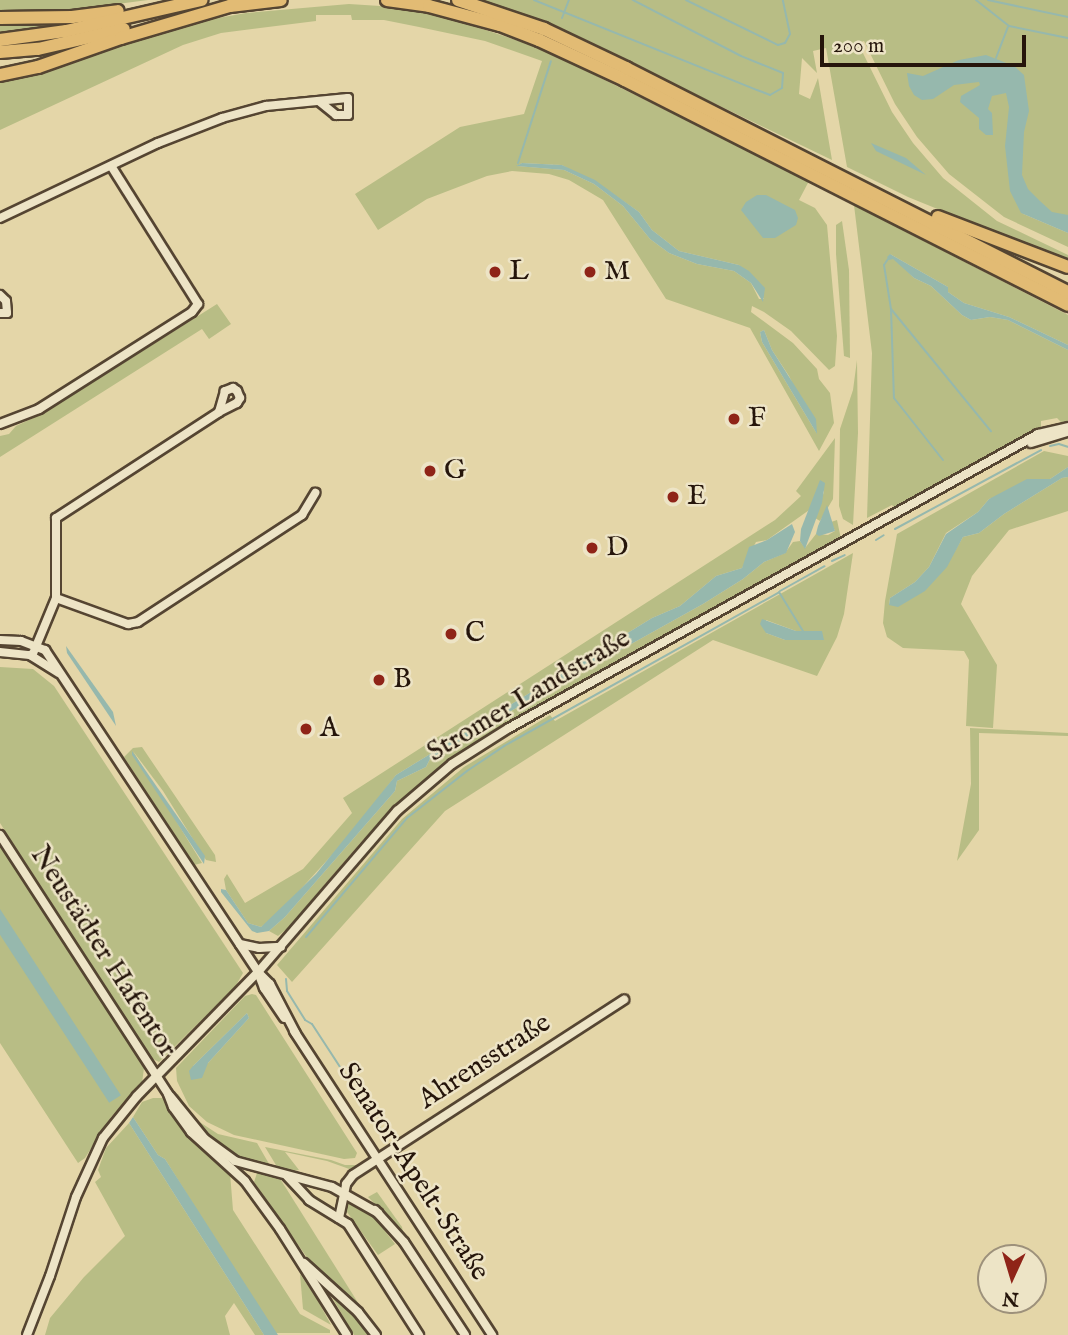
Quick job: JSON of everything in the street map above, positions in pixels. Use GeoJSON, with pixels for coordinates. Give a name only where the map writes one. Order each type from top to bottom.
{"type":"FeatureCollection","features":[{"type":"Feature","properties":{"kind":"highway"},"geometry":{"type":"LineString","coordinates":[[0,40],[66,31],[201,0]]}},
{"type":"Feature","properties":{"kind":"highway"},"geometry":{"type":"LineString","coordinates":[[0,75],[38,67],[230,6],[281,0]]}},
{"type":"Feature","properties":{"kind":"highway"},"geometry":{"type":"LineString","coordinates":[[387,0],[429,6],[500,25],[539,40],[1067,301]]}},
{"type":"Feature","properties":{"kind":"highway"},"geometry":{"type":"LineString","coordinates":[[457,0],[544,29],[878,194],[1068,267]]}},
{"type":"Feature","properties":{"kind":"highway"},"geometry":{"type":"LineString","coordinates":[[0,18],[72,17],[164,8]]}},
{"type":"Feature","properties":{"kind":"highway"},"geometry":{"type":"LineString","coordinates":[[0,52],[38,48],[170,23]]}},
{"type":"Feature","properties":{"kind":"highway"},"geometry":{"type":"LineString","coordinates":[[878,194],[1067,301]]}},
{"type":"Feature","properties":{"kind":"street"},"geometry":{"type":"LineString","coordinates":[[0,218],[110,166],[222,118],[266,106],[319,101]]}},
{"type":"Feature","properties":{"kind":"street"},"geometry":{"type":"LineString","coordinates":[[0,424],[39,409],[192,312],[198,304],[110,166]]}},
{"type":"Feature","properties":{"kind":"street"},"geometry":{"type":"LineString","coordinates":[[0,295],[6,301],[7,313],[0,313]]}},
{"type":"Feature","properties":{"kind":"street"},"geometry":{"type":"LineString","coordinates":[[32,656],[56,598],[56,518],[219,412]]}},
{"type":"Feature","properties":{"kind":"street","name":"Stromer Landstraße"},"geometry":{"type":"LineString","coordinates":[[1021,446],[1068,431]]}},
{"type":"Feature","properties":{"kind":"street","name":"Stromer Landstraße"},"geometry":{"type":"LineString","coordinates":[[27,1335],[93,1156],[117,1119],[281,947],[397,811],[461,758],[670,638],[1021,446],[1038,434],[1068,431]]}},
{"type":"Feature","properties":{"kind":"street"},"geometry":{"type":"LineString","coordinates":[[56,598],[128,624],[138,622],[302,515],[315,493]]}},
{"type":"Feature","properties":{"kind":"street"},"geometry":{"type":"LineString","coordinates":[[0,640],[37,645]]}},
{"type":"Feature","properties":{"kind":"street","name":"Senator-Apelt-Straße"},"geometry":{"type":"LineString","coordinates":[[37,645],[45,650],[67,680],[258,972],[270,997],[492,1335]]}},
{"type":"Feature","properties":{"kind":"street","name":"Senator-Apelt-Straße"},"geometry":{"type":"LineString","coordinates":[[0,652],[32,656],[67,680]]}},
{"type":"Feature","properties":{"kind":"street","name":"Neustädter Hafentor"},"geometry":{"type":"LineString","coordinates":[[0,835],[191,1132],[245,1181],[347,1335]]}},
{"type":"Feature","properties":{"kind":"street"},"geometry":{"type":"LineString","coordinates":[[240,944],[259,948],[281,947]]}},
{"type":"Feature","properties":{"kind":"street","name":"Ahrensstraße"},"geometry":{"type":"LineString","coordinates":[[339,1218],[344,1192],[353,1175],[624,1000]]}},
{"type":"Feature","properties":{"kind":"street","name":"Neustädter Hafentor"},"geometry":{"type":"LineString","coordinates":[[168,1094],[214,1146],[235,1160],[344,1192],[378,1213]]}},
{"type":"Feature","properties":{"kind":"street"},"geometry":{"type":"LineString","coordinates":[[245,1181],[250,1173],[260,1169]]}},
{"type":"Feature","properties":{"kind":"street"},"geometry":{"type":"LineString","coordinates":[[285,1175],[309,1200],[348,1224],[419,1335]]}},
{"type":"Feature","properties":{"kind":"street","name":"Neustädter Hafentor"},"geometry":{"type":"LineString","coordinates":[[353,1175],[355,1192],[404,1242],[465,1335]]}},
{"type":"Feature","properties":{"kind":"street"},"geometry":{"type":"LineString","coordinates":[[299,1259],[358,1312],[376,1335]]}},
{"type":"Feature","properties":{"kind":"green space"},"geometry":{"type":"Polygon","coordinates":[[[0,0],[148,0],[56,12],[0,13],[0,0]]]}},
{"type":"Feature","properties":{"kind":"green space"},"geometry":{"type":"Polygon","coordinates":[[[480,0],[1068,0],[1068,227],[1021,213],[1068,233],[1068,247],[1004,217],[949,174],[917,137],[895,104],[864,41],[858,43],[892,112],[913,143],[943,178],[997,221],[1068,255],[1068,262],[908,197],[847,167],[826,48],[813,51],[817,73],[802,58],[799,94],[810,99],[818,78],[832,160],[571,34],[480,0]]]}},
{"type":"Feature","properties":{"kind":"green space"},"geometry":{"type":"Polygon","coordinates":[[[349,4],[396,7],[452,19],[540,48],[809,181],[799,200],[815,208],[827,225],[837,336],[835,366],[829,370],[791,331],[764,312],[752,306],[751,312],[793,343],[817,369],[819,379],[830,393],[834,423],[819,451],[750,328],[666,299],[603,200],[569,180],[549,174],[512,171],[487,176],[427,199],[378,230],[355,194],[460,127],[524,114],[542,61],[485,41],[419,27],[384,20],[352,20],[351,15],[316,15],[316,21],[221,33],[183,45],[0,130],[0,78],[207,20],[246,13],[349,4]],[[522,163],[517,166],[564,170],[594,184],[623,206],[650,239],[669,253],[697,264],[734,271],[751,283],[759,299],[764,299],[739,265],[679,251],[652,230],[639,212],[612,193],[562,165],[522,163]],[[764,330],[760,332],[762,342],[817,434],[789,376],[772,350],[764,330]]]}},
{"type":"Feature","properties":{"kind":"green space"},"geometry":{"type":"Polygon","coordinates":[[[0,22],[61,22],[0,34],[0,22]]]}},
{"type":"Feature","properties":{"kind":"green space"},"geometry":{"type":"Polygon","coordinates":[[[854,205],[1068,315],[1068,345],[1009,317],[964,303],[948,292],[948,287],[890,254],[914,278],[931,286],[971,320],[990,317],[1008,320],[1068,350],[1068,422],[1062,423],[1057,418],[1041,421],[1041,428],[896,509],[892,505],[867,518],[872,353],[854,205]]]}},
{"type":"Feature","properties":{"kind":"green space"},"geometry":{"type":"Polygon","coordinates":[[[842,221],[849,270],[850,358],[844,356],[836,254],[836,225],[842,221]]]}},
{"type":"Feature","properties":{"kind":"green space"},"geometry":{"type":"Polygon","coordinates":[[[217,304],[231,324],[209,339],[202,329],[0,457],[0,436],[9,434],[16,426],[46,412],[217,304]]]}},
{"type":"Feature","properties":{"kind":"green space"},"geometry":{"type":"Polygon","coordinates":[[[857,360],[858,433],[853,525],[843,519],[839,506],[840,429],[853,390],[857,360]]]}},
{"type":"Feature","properties":{"kind":"green space"},"geometry":{"type":"Polygon","coordinates":[[[835,438],[833,499],[820,521],[815,518],[824,492],[820,483],[812,508],[767,540],[756,542],[742,568],[716,576],[680,606],[652,618],[396,775],[351,834],[279,913],[261,927],[248,923],[226,890],[224,879],[227,874],[245,903],[303,869],[352,813],[343,798],[775,520],[801,496],[796,491],[835,438]]]}},
{"type":"Feature","properties":{"kind":"green space"},"geometry":{"type":"Polygon","coordinates":[[[1044,451],[1068,456],[1068,467],[1050,479],[989,499],[978,512],[946,533],[929,567],[915,582],[890,598],[889,605],[955,551],[963,537],[979,533],[1004,514],[1062,478],[1068,477],[1068,511],[1009,530],[972,576],[961,604],[997,665],[993,728],[966,726],[969,660],[964,651],[903,648],[887,637],[883,623],[885,601],[897,534],[1044,451]]]}},
{"type":"Feature","properties":{"kind":"green space"},"geometry":{"type":"Polygon","coordinates":[[[837,520],[841,539],[595,673],[509,722],[447,762],[418,785],[361,842],[288,928],[278,936],[269,931],[285,917],[395,791],[397,781],[426,767],[430,759],[511,711],[703,604],[764,562],[785,553],[793,542],[800,541],[805,548],[816,534],[828,535],[835,531],[831,522],[837,520]]]}},
{"type":"Feature","properties":{"kind":"green space"},"geometry":{"type":"Polygon","coordinates":[[[853,553],[844,614],[837,637],[817,676],[713,640],[445,811],[292,982],[277,965],[402,819],[464,767],[550,715],[555,721],[853,553]],[[766,620],[766,633],[785,640],[822,631],[796,631],[766,620]]]}},
{"type":"Feature","properties":{"kind":"green space"},"geometry":{"type":"Polygon","coordinates":[[[0,667],[33,669],[54,686],[243,973],[235,987],[159,1062],[151,1058],[0,823],[0,667]]]}},
{"type":"Feature","properties":{"kind":"green space"},"geometry":{"type":"Polygon","coordinates":[[[970,728],[1068,733],[1068,736],[979,733],[979,830],[957,861],[971,784],[970,728]]]}},
{"type":"Feature","properties":{"kind":"green space"},"geometry":{"type":"Polygon","coordinates":[[[142,747],[215,855],[216,862],[206,860],[163,791],[133,751],[202,863],[194,865],[124,757],[133,748],[142,747]]]}},
{"type":"Feature","properties":{"kind":"green space"},"geometry":{"type":"Polygon","coordinates":[[[0,846],[144,1068],[142,1083],[111,1117],[85,1158],[78,1163],[0,1043],[0,846]]]}},
{"type":"Feature","properties":{"kind":"green space"},"geometry":{"type":"Polygon","coordinates":[[[256,995],[357,1153],[355,1158],[344,1159],[234,1135],[207,1122],[189,1106],[177,1081],[176,1068],[245,996],[256,995]],[[247,1013],[193,1066],[208,1063],[249,1018],[247,1013]]]}},
{"type":"Feature","properties":{"kind":"green space"},"geometry":{"type":"Polygon","coordinates":[[[173,1093],[178,1094],[195,1119],[218,1134],[257,1143],[272,1169],[239,1160],[209,1139],[173,1093]]]}},
{"type":"Feature","properties":{"kind":"green space"},"geometry":{"type":"Polygon","coordinates":[[[164,1098],[186,1131],[230,1173],[233,1210],[300,1314],[330,1330],[330,1333],[274,1333],[165,1159],[158,1155],[133,1117],[142,1102],[164,1098]]]}},
{"type":"Feature","properties":{"kind":"green space"},"geometry":{"type":"Polygon","coordinates":[[[129,1123],[264,1335],[255,1335],[234,1303],[225,1316],[230,1335],[45,1335],[50,1318],[84,1277],[125,1236],[95,1182],[101,1177],[98,1170],[106,1148],[129,1123]]]}},
{"type":"Feature","properties":{"kind":"green space"},"geometry":{"type":"Polygon","coordinates":[[[265,1147],[345,1165],[360,1165],[352,1170],[327,1161],[285,1152],[299,1170],[287,1172],[279,1170],[265,1147]]]}},
{"type":"Feature","properties":{"kind":"green space"},"geometry":{"type":"Polygon","coordinates":[[[257,1173],[279,1177],[367,1317],[320,1276],[254,1182],[257,1173]]]}},
{"type":"Feature","properties":{"kind":"green space"},"geometry":{"type":"Polygon","coordinates":[[[377,1192],[402,1227],[403,1232],[368,1197],[377,1192]]]}},
{"type":"Feature","properties":{"kind":"green space"},"geometry":{"type":"Polygon","coordinates":[[[347,1197],[373,1216],[395,1244],[378,1255],[347,1212],[347,1197]]]}},
{"type":"Feature","properties":{"kind":"green space"},"geometry":{"type":"Polygon","coordinates":[[[300,1274],[317,1299],[331,1325],[303,1309],[300,1274]]]}},
{"type":"Feature","properties":{"kind":"green space"},"geometry":{"type":"Polygon","coordinates":[[[329,1292],[355,1313],[372,1335],[354,1335],[329,1292]]]}},
{"type":"Feature","properties":{"kind":"water"},"geometry":{"type":"Polygon","coordinates":[[[986,55],[1014,66],[1024,75],[1029,111],[1024,132],[1022,175],[1028,189],[1052,212],[1068,215],[1068,233],[1021,213],[1010,191],[1005,146],[1009,107],[1006,93],[992,96],[988,109],[992,113],[993,135],[986,135],[979,129],[979,118],[960,102],[961,96],[980,85],[979,82],[954,85],[933,99],[922,100],[914,95],[909,86],[907,73],[923,76],[959,60],[986,55]]]}},
{"type":"Feature","properties":{"kind":"water"},"geometry":{"type":"Polygon","coordinates":[[[871,143],[906,158],[926,175],[876,151],[871,143]]]}},
{"type":"Feature","properties":{"kind":"water"},"geometry":{"type":"Polygon","coordinates":[[[522,163],[562,165],[595,180],[639,212],[652,230],[679,251],[739,265],[749,271],[765,288],[763,302],[751,283],[734,271],[697,264],[669,253],[650,239],[623,206],[594,184],[564,170],[516,166],[522,163]]]}},
{"type":"Feature","properties":{"kind":"water"},"geometry":{"type":"Polygon","coordinates":[[[757,195],[766,195],[795,210],[798,218],[796,225],[775,238],[763,238],[741,210],[746,202],[757,195]]]}},
{"type":"Feature","properties":{"kind":"water"},"geometry":{"type":"Polygon","coordinates":[[[890,254],[948,287],[948,292],[964,303],[1009,317],[1068,345],[1068,350],[1008,320],[990,317],[971,320],[931,286],[914,278],[893,259],[889,260],[887,257],[890,254]]]}},
{"type":"Feature","properties":{"kind":"water"},"geometry":{"type":"Polygon","coordinates":[[[764,330],[772,350],[816,419],[817,434],[762,342],[760,332],[764,330]]]}},
{"type":"Feature","properties":{"kind":"water"},"geometry":{"type":"Polygon","coordinates":[[[1068,467],[1068,477],[1062,478],[1004,514],[979,533],[963,537],[947,567],[925,591],[898,607],[889,605],[890,598],[915,582],[929,567],[946,534],[978,512],[989,499],[1027,479],[1050,479],[1068,467]]]}},
{"type":"Feature","properties":{"kind":"water"},"geometry":{"type":"Polygon","coordinates":[[[820,480],[825,483],[822,503],[805,549],[800,541],[801,529],[820,480]]]}},
{"type":"Feature","properties":{"kind":"water"},"geometry":{"type":"Polygon","coordinates":[[[827,505],[835,531],[819,536],[816,534],[818,526],[827,505]]]}},
{"type":"Feature","properties":{"kind":"water"},"geometry":{"type":"Polygon","coordinates":[[[792,524],[795,532],[786,553],[764,562],[703,604],[511,711],[430,759],[426,767],[397,781],[395,791],[285,917],[269,931],[252,931],[221,892],[221,889],[226,890],[248,923],[261,927],[316,874],[396,775],[652,618],[680,606],[716,576],[742,568],[749,547],[767,540],[792,524]]]}},
{"type":"Feature","properties":{"kind":"water"},"geometry":{"type":"Polygon","coordinates":[[[762,619],[796,631],[822,631],[824,640],[785,640],[766,633],[760,624],[762,619]]]}},
{"type":"Feature","properties":{"kind":"water"},"geometry":{"type":"Polygon","coordinates":[[[66,646],[113,712],[116,726],[67,653],[66,646]]]}},
{"type":"Feature","properties":{"kind":"water"},"geometry":{"type":"Polygon","coordinates":[[[132,751],[205,856],[204,864],[132,755],[132,751]]]}},
{"type":"Feature","properties":{"kind":"water"},"geometry":{"type":"Polygon","coordinates":[[[0,909],[121,1095],[109,1103],[0,935],[0,909]]]}},
{"type":"Feature","properties":{"kind":"water"},"geometry":{"type":"Polygon","coordinates":[[[247,1013],[249,1018],[208,1063],[202,1078],[191,1080],[189,1071],[193,1066],[247,1013]]]}},
{"type":"Feature","properties":{"kind":"water"},"geometry":{"type":"Polygon","coordinates":[[[133,1117],[158,1155],[165,1159],[278,1335],[264,1335],[129,1123],[133,1117]]]}},
{"type":"Feature","properties":{"kind":"waterway"},"geometry":{"type":"LineString","coordinates":[[534,0],[770,95],[782,88],[783,73],[741,56],[633,0]]}},
{"type":"Feature","properties":{"kind":"waterway"},"geometry":{"type":"LineString","coordinates":[[562,18],[569,0]]}},
{"type":"Feature","properties":{"kind":"waterway"},"geometry":{"type":"LineString","coordinates":[[686,0],[778,45],[785,43],[790,34],[783,0]]}},
{"type":"Feature","properties":{"kind":"waterway"},"geometry":{"type":"LineString","coordinates":[[976,0],[1009,26],[1068,38]]}},
{"type":"Feature","properties":{"kind":"waterway"},"geometry":{"type":"LineString","coordinates":[[988,0],[1068,17]]}},
{"type":"Feature","properties":{"kind":"waterway"},"geometry":{"type":"LineString","coordinates":[[996,58],[1008,27]]}},
{"type":"Feature","properties":{"kind":"waterway"},"geometry":{"type":"LineString","coordinates":[[518,163],[551,61]]}},
{"type":"Feature","properties":{"kind":"waterway"},"geometry":{"type":"LineString","coordinates":[[888,259],[884,265],[891,309],[991,431]]}},
{"type":"Feature","properties":{"kind":"waterway"},"geometry":{"type":"LineString","coordinates":[[891,309],[894,398],[943,460]]}},
{"type":"Feature","properties":{"kind":"waterway"},"geometry":{"type":"LineString","coordinates":[[1050,446],[1059,444],[1068,447]]}},
{"type":"Feature","properties":{"kind":"waterway"},"geometry":{"type":"LineString","coordinates":[[895,529],[1041,450]]}},
{"type":"Feature","properties":{"kind":"waterway"},"geometry":{"type":"LineString","coordinates":[[876,540],[884,535]]}},
{"type":"Feature","properties":{"kind":"waterway"},"geometry":{"type":"LineString","coordinates":[[832,561],[845,555]]}},
{"type":"Feature","properties":{"kind":"waterway"},"geometry":{"type":"LineString","coordinates":[[780,591],[825,566]]}},
{"type":"Feature","properties":{"kind":"waterway"},"geometry":{"type":"LineString","coordinates":[[306,937],[407,818],[504,746],[779,592],[803,631]]}},
{"type":"Feature","properties":{"kind":"waterway"},"geometry":{"type":"LineString","coordinates":[[286,979],[287,991],[305,1020],[312,1024],[383,1133]]}},
{"type":"Feature","properties":{"kind":"place","name":"L"},"geometry":{"type":"Point","coordinates":[495,272]}},
{"type":"Feature","properties":{"kind":"place","name":"M"},"geometry":{"type":"Point","coordinates":[590,272]}},
{"type":"Feature","properties":{"kind":"place","name":"F"},"geometry":{"type":"Point","coordinates":[734,419]}},
{"type":"Feature","properties":{"kind":"place","name":"G"},"geometry":{"type":"Point","coordinates":[430,471]}},
{"type":"Feature","properties":{"kind":"place","name":"E"},"geometry":{"type":"Point","coordinates":[673,497]}},
{"type":"Feature","properties":{"kind":"place","name":"D"},"geometry":{"type":"Point","coordinates":[592,548]}},
{"type":"Feature","properties":{"kind":"place","name":"C"},"geometry":{"type":"Point","coordinates":[451,634]}},
{"type":"Feature","properties":{"kind":"place","name":"B"},"geometry":{"type":"Point","coordinates":[379,680]}},
{"type":"Feature","properties":{"kind":"place","name":"A"},"geometry":{"type":"Point","coordinates":[306,729]}}]}
